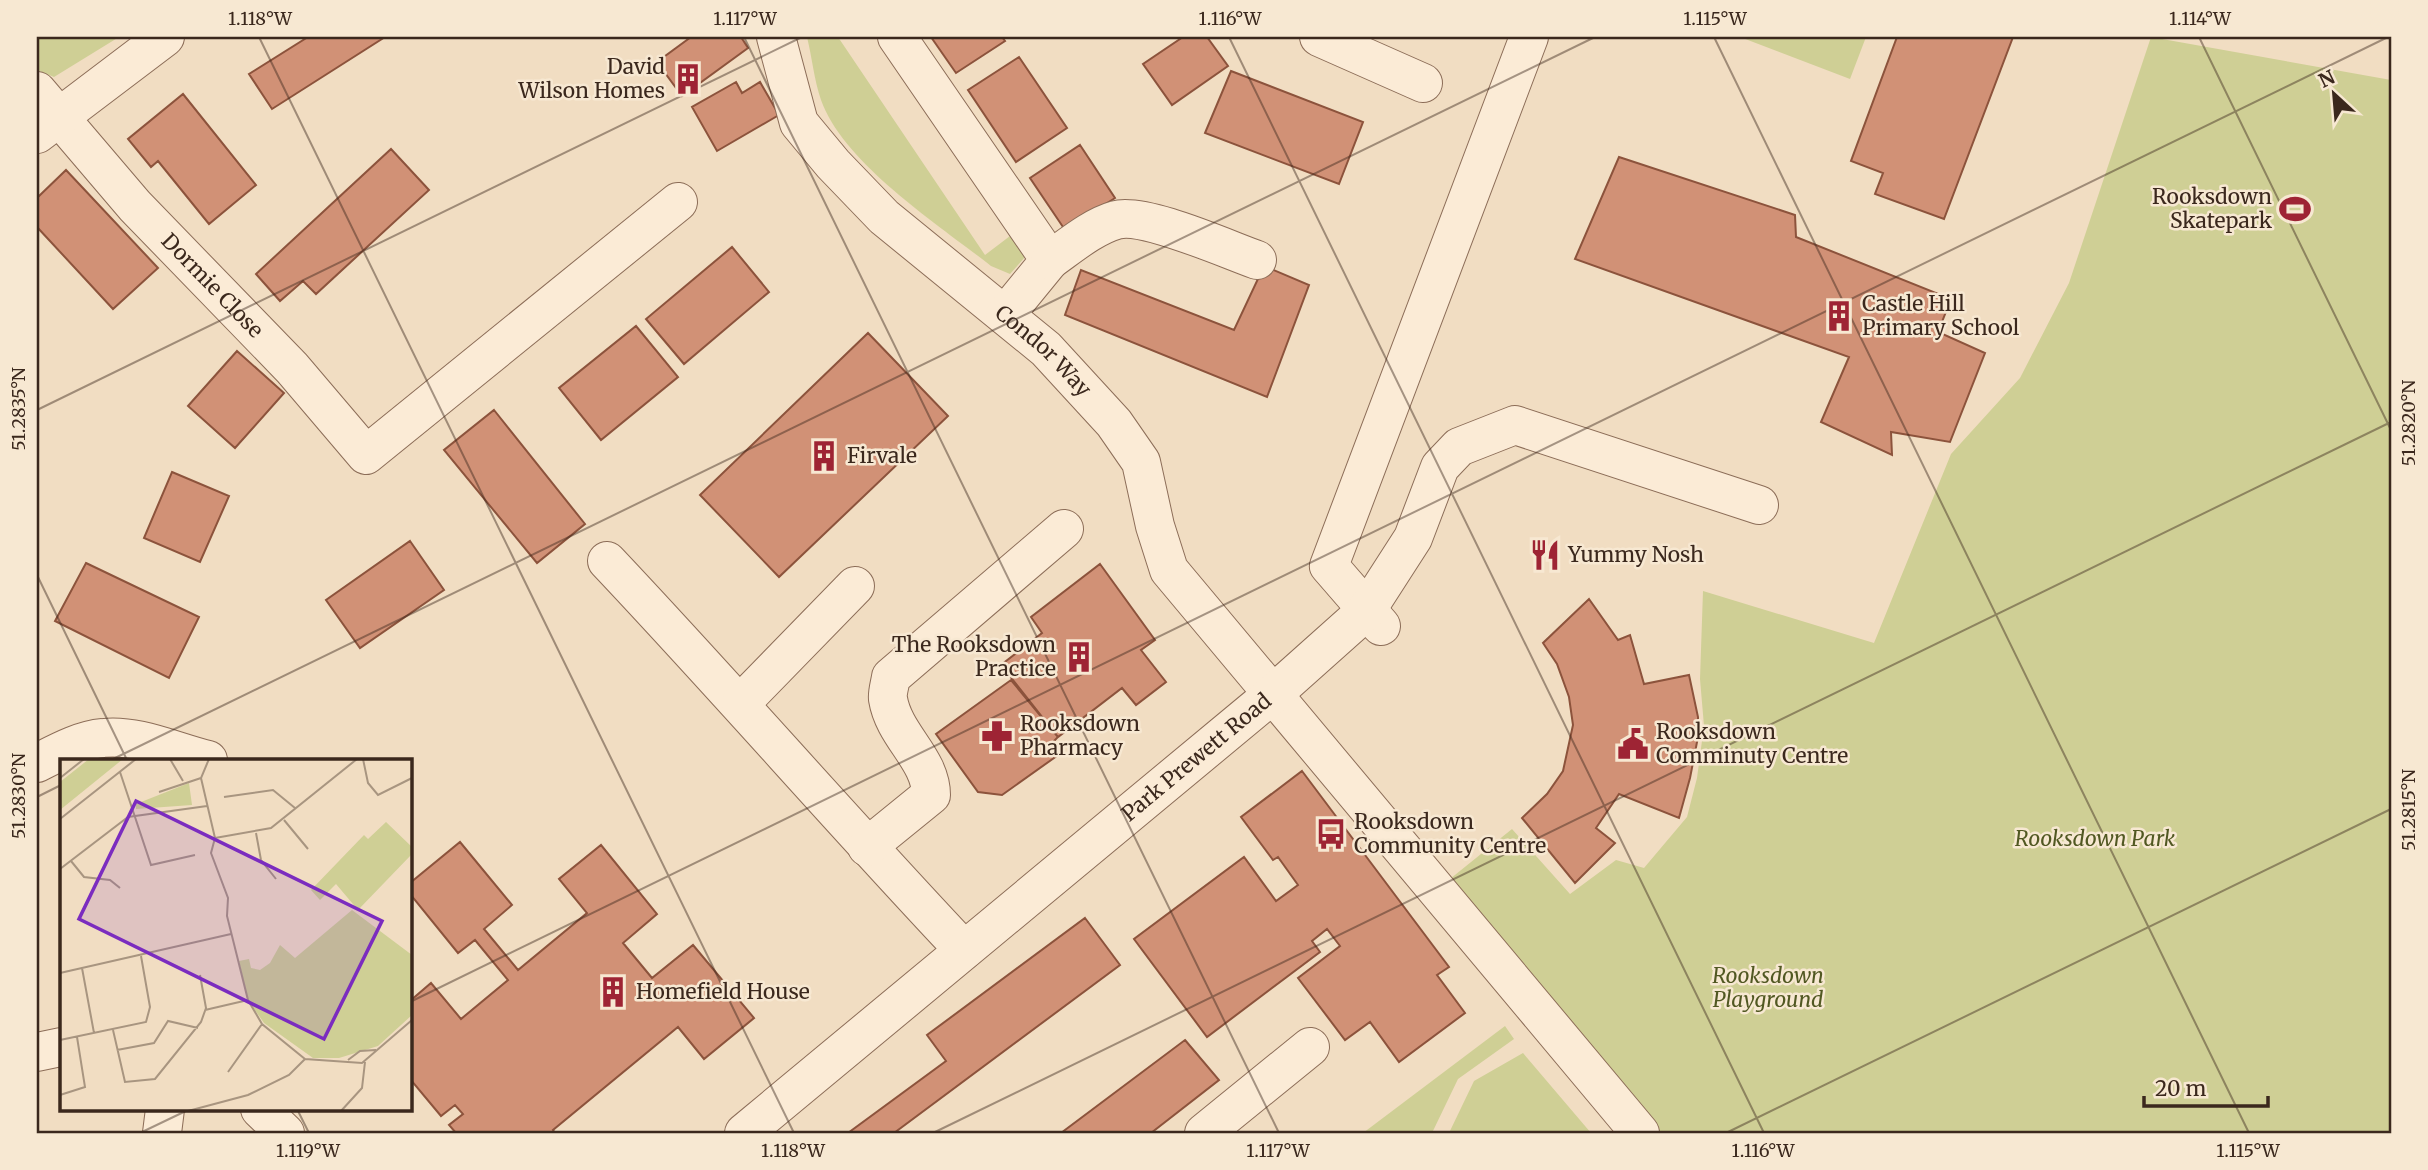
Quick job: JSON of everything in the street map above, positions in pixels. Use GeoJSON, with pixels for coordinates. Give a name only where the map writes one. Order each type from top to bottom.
{"type":"FeatureCollection","features":[{"type":"Feature","properties":{"kind":"street"},"geometry":{"type":"LineString","coordinates":[[45,114],[166,37]]}},
{"type":"Feature","properties":{"kind":"street","name":"Condor Way"},"geometry":{"type":"LineString","coordinates":[[776,37],[799,123],[833,164],[884,218],[1046,349],[1114,423],[1141,463],[1155,526],[1169,570],[1273,694]]}},
{"type":"Feature","properties":{"kind":"street"},"geometry":{"type":"LineString","coordinates":[[897,37],[1050,260]]}},
{"type":"Feature","properties":{"kind":"street"},"geometry":{"type":"LineString","coordinates":[[1319,37],[1423,83]]}},
{"type":"Feature","properties":{"kind":"street"},"geometry":{"type":"LineString","coordinates":[[1373,619],[1329,566],[1530,37]]}},
{"type":"Feature","properties":{"kind":"street","name":"Dormie Close"},"geometry":{"type":"LineString","coordinates":[[45,114],[292,368],[366,455],[678,202]]}},
{"type":"Feature","properties":{"kind":"street"},"geometry":{"type":"LineString","coordinates":[[1005,315],[1050,260],[1083,237],[1116,220],[1138,219],[1257,260]]}},
{"type":"Feature","properties":{"kind":"street"},"geometry":{"type":"LineString","coordinates":[[1273,694],[1373,619],[1413,538],[1440,467],[1459,446],[1515,425],[1759,505]]}},
{"type":"Feature","properties":{"kind":"street"},"geometry":{"type":"LineString","coordinates":[[867,847],[931,796],[931,779],[898,726],[888,699],[891,677],[1064,529]]}},
{"type":"Feature","properties":{"kind":"street"},"geometry":{"type":"LineString","coordinates":[[607,561],[741,703],[867,847],[964,950]]}},
{"type":"Feature","properties":{"kind":"street"},"geometry":{"type":"LineString","coordinates":[[741,703],[855,586]]}},
{"type":"Feature","properties":{"kind":"street","name":"Park Prewett Road"},"geometry":{"type":"LineString","coordinates":[[744,1133],[1273,694],[1640,1133]]}},
{"type":"Feature","properties":{"kind":"street"},"geometry":{"type":"LineString","coordinates":[[37,762],[75,745],[102,738],[132,739],[201,759]]}},
{"type":"Feature","properties":{"kind":"street"},"geometry":{"type":"LineString","coordinates":[[37,1052],[60,1047]]}},
{"type":"Feature","properties":{"kind":"street"},"geometry":{"type":"LineString","coordinates":[[1204,1133],[1310,1047]]}},
{"type":"Feature","properties":{"kind":"street"},"geometry":{"type":"LineString","coordinates":[[162,1133],[165,1110]]}},
{"type":"Feature","properties":{"kind":"street"},"geometry":{"type":"LineString","coordinates":[[261,1110],[285,1133]]}},
{"type":"Feature","properties":{"kind":"green space"},"geometry":{"type":"Polygon","coordinates":[[[37,37],[119,37],[54,77],[37,70],[37,37]]]}},
{"type":"Feature","properties":{"kind":"green space"},"geometry":{"type":"Polygon","coordinates":[[[807,37],[838,37],[985,255],[1010,236],[1025,257],[1010,274],[991,266],[920,212],[871,170],[850,147],[833,124],[821,100],[807,37]]]}},
{"type":"Feature","properties":{"kind":"green space"},"geometry":{"type":"Polygon","coordinates":[[[1740,37],[1866,37],[1850,79],[1740,37]]]}},
{"type":"Feature","properties":{"kind":"green space","name":"Rooksdown Park"},"geometry":{"type":"Polygon","coordinates":[[[2151,37],[2391,80],[2391,1133],[1651,1133],[1445,883],[1512,829],[1570,894],[1616,860],[1644,868],[1687,817],[1697,778],[1704,726],[1700,679],[1703,591],[1874,643],[1951,454],[2020,378],[2069,283],[2151,37]]]}},
{"type":"Feature","properties":{"kind":"green space"},"geometry":{"type":"Polygon","coordinates":[[[1505,1026],[1514,1039],[1458,1079],[1432,1133],[1363,1133],[1505,1026]]]}},
{"type":"Feature","properties":{"kind":"green space"},"geometry":{"type":"Polygon","coordinates":[[[1523,1053],[1591,1133],[1449,1133],[1474,1081],[1523,1053]]]}},
{"type":"Feature","properties":{"kind":"building"},"geometry":{"type":"Polygon","coordinates":[[[308,37],[385,37],[272,109],[249,74],[308,37]]]}},
{"type":"Feature","properties":{"kind":"building","name":"David Wilson Homes"},"geometry":{"type":"Polygon","coordinates":[[[691,37],[741,37],[748,48],[682,96],[657,62],[691,37]]]}},
{"type":"Feature","properties":{"kind":"building"},"geometry":{"type":"Polygon","coordinates":[[[931,37],[1002,37],[1005,41],[956,73],[931,37]]]}},
{"type":"Feature","properties":{"kind":"building"},"geometry":{"type":"Polygon","coordinates":[[[1183,37],[1207,37],[1228,66],[1172,105],[1143,64],[1183,37]]]}},
{"type":"Feature","properties":{"kind":"building"},"geometry":{"type":"Polygon","coordinates":[[[1897,37],[2013,37],[1944,219],[1875,194],[1883,173],[1851,161],[1897,37]]]}},
{"type":"Feature","properties":{"kind":"building"},"geometry":{"type":"Polygon","coordinates":[[[1019,57],[1067,128],[1016,162],[968,90],[1019,57]]]}},
{"type":"Feature","properties":{"kind":"building"},"geometry":{"type":"Polygon","coordinates":[[[1231,71],[1363,122],[1339,184],[1205,133],[1231,71]]]}},
{"type":"Feature","properties":{"kind":"building"},"geometry":{"type":"Polygon","coordinates":[[[736,82],[742,93],[760,82],[779,115],[717,151],[692,107],[736,82]]]}},
{"type":"Feature","properties":{"kind":"building"},"geometry":{"type":"Polygon","coordinates":[[[183,94],[256,185],[209,224],[158,161],[151,167],[128,139],[183,94]]]}},
{"type":"Feature","properties":{"kind":"building"},"geometry":{"type":"Polygon","coordinates":[[[1080,145],[1115,198],[1065,230],[1030,178],[1080,145]]]}},
{"type":"Feature","properties":{"kind":"building"},"geometry":{"type":"Polygon","coordinates":[[[391,149],[429,190],[316,294],[303,281],[280,301],[256,274],[391,149]]]}},
{"type":"Feature","properties":{"kind":"building","name":"Castle Hill Primary School"},"geometry":{"type":"Polygon","coordinates":[[[1619,157],[1795,215],[1796,237],[1951,299],[1938,332],[1985,353],[1950,442],[1891,432],[1892,455],[1821,422],[1849,357],[1575,259],[1619,157]]]}},
{"type":"Feature","properties":{"kind":"building"},"geometry":{"type":"Polygon","coordinates":[[[66,170],[158,268],[113,309],[37,227],[37,198],[66,170]]]}},
{"type":"Feature","properties":{"kind":"building"},"geometry":{"type":"Polygon","coordinates":[[[732,247],[769,292],[684,364],[646,319],[732,247]]]}},
{"type":"Feature","properties":{"kind":"building"},"geometry":{"type":"Polygon","coordinates":[[[1264,266],[1309,285],[1267,397],[1065,315],[1081,270],[1234,330],[1264,266]]]}},
{"type":"Feature","properties":{"kind":"building"},"geometry":{"type":"Polygon","coordinates":[[[636,326],[678,377],[601,440],[559,388],[636,326]]]}},
{"type":"Feature","properties":{"kind":"building","name":"Firvale"},"geometry":{"type":"Polygon","coordinates":[[[868,333],[948,416],[779,577],[700,495],[868,333]]]}},
{"type":"Feature","properties":{"kind":"building"},"geometry":{"type":"Polygon","coordinates":[[[237,351],[284,393],[235,448],[188,406],[237,351]]]}},
{"type":"Feature","properties":{"kind":"building"},"geometry":{"type":"Polygon","coordinates":[[[494,410],[585,524],[537,563],[444,450],[494,410]]]}},
{"type":"Feature","properties":{"kind":"building"},"geometry":{"type":"Polygon","coordinates":[[[172,472],[229,496],[200,562],[144,538],[172,472]]]}},
{"type":"Feature","properties":{"kind":"building"},"geometry":{"type":"Polygon","coordinates":[[[410,541],[444,590],[360,648],[326,600],[410,541]]]}},
{"type":"Feature","properties":{"kind":"building"},"geometry":{"type":"Polygon","coordinates":[[[86,563],[199,617],[169,678],[55,621],[86,563]]]}},
{"type":"Feature","properties":{"kind":"building","name":"The Rooksdown Practice"},"geometry":{"type":"Polygon","coordinates":[[[1100,564],[1155,640],[1141,650],[1166,682],[1136,705],[1122,688],[1058,737],[1001,665],[1042,633],[1031,617],[1100,564]]]}},
{"type":"Feature","properties":{"kind":"building","name":"Rooksdown Comminuty Centre"},"geometry":{"type":"Polygon","coordinates":[[[1589,599],[1618,640],[1630,635],[1644,684],[1689,675],[1698,717],[1698,737],[1679,818],[1619,794],[1596,828],[1615,843],[1575,883],[1522,818],[1547,794],[1563,771],[1573,725],[1569,697],[1557,664],[1543,643],[1589,599]]]}},
{"type":"Feature","properties":{"kind":"building","name":"Rooksdown Pharmacy"},"geometry":{"type":"Polygon","coordinates":[[[1011,680],[1058,737],[1053,742],[1061,753],[1002,795],[978,792],[936,734],[1011,680]]]}},
{"type":"Feature","properties":{"kind":"building"},"geometry":{"type":"Polygon","coordinates":[[[1302,771],[1449,967],[1437,975],[1465,1013],[1399,1062],[1370,1022],[1345,1040],[1298,978],[1340,946],[1327,929],[1312,941],[1320,952],[1207,1037],[1134,939],[1244,857],[1276,901],[1298,885],[1278,857],[1273,860],[1241,817],[1302,771]]]}},
{"type":"Feature","properties":{"kind":"building","name":"Homefield House"},"geometry":{"type":"Polygon","coordinates":[[[460,842],[512,905],[484,929],[518,970],[587,913],[559,879],[601,845],[657,914],[623,943],[652,978],[693,945],[754,1018],[704,1059],[678,1027],[553,1130],[555,1133],[456,1133],[449,1125],[463,1114],[455,1105],[441,1116],[411,1080],[411,1000],[431,983],[461,1019],[508,980],[475,940],[458,953],[411,895],[411,882],[460,842]]]}},
{"type":"Feature","properties":{"kind":"building"},"geometry":{"type":"Polygon","coordinates":[[[1085,918],[1120,965],[894,1133],[848,1133],[946,1061],[927,1035],[1085,918]]]}},
{"type":"Feature","properties":{"kind":"building"},"geometry":{"type":"Polygon","coordinates":[[[1185,1040],[1219,1080],[1151,1133],[1061,1133],[1185,1040]]]}},
{"type":"Feature","properties":{"kind":"place","name":"David Wilson Homes"},"geometry":{"type":"Point","coordinates":[688,79]}},
{"type":"Feature","properties":{"kind":"place","name":"Rooksdown Skatepark"},"geometry":{"type":"Point","coordinates":[2295,209]}},
{"type":"Feature","properties":{"kind":"place","name":"Castle Hill Primary School"},"geometry":{"type":"Point","coordinates":[1839,316]}},
{"type":"Feature","properties":{"kind":"place","name":"Firvale"},"geometry":{"type":"Point","coordinates":[824,456]}},
{"type":"Feature","properties":{"kind":"place","name":"Yummy Nosh"},"geometry":{"type":"Point","coordinates":[1545,555]}},
{"type":"Feature","properties":{"kind":"place","name":"The Rooksdown Practice"},"geometry":{"type":"Point","coordinates":[1079,657]}},
{"type":"Feature","properties":{"kind":"place","name":"Rooksdown Pharmacy"},"geometry":{"type":"Point","coordinates":[997,736]}},
{"type":"Feature","properties":{"kind":"place","name":"Rooksdown Comminuty Centre"},"geometry":{"type":"Point","coordinates":[1633,744]}},
{"type":"Feature","properties":{"kind":"place","name":"Rooksdown Community Centre"},"geometry":{"type":"Point","coordinates":[1331,834]}},
{"type":"Feature","properties":{"kind":"place","name":"Homefield House"},"geometry":{"type":"Point","coordinates":[613,992]}},
{"type":"Feature","properties":{"kind":"park label","name":"Rooksdown Playground"},"geometry":{"type":"Point","coordinates":[1768,988]}}]}
